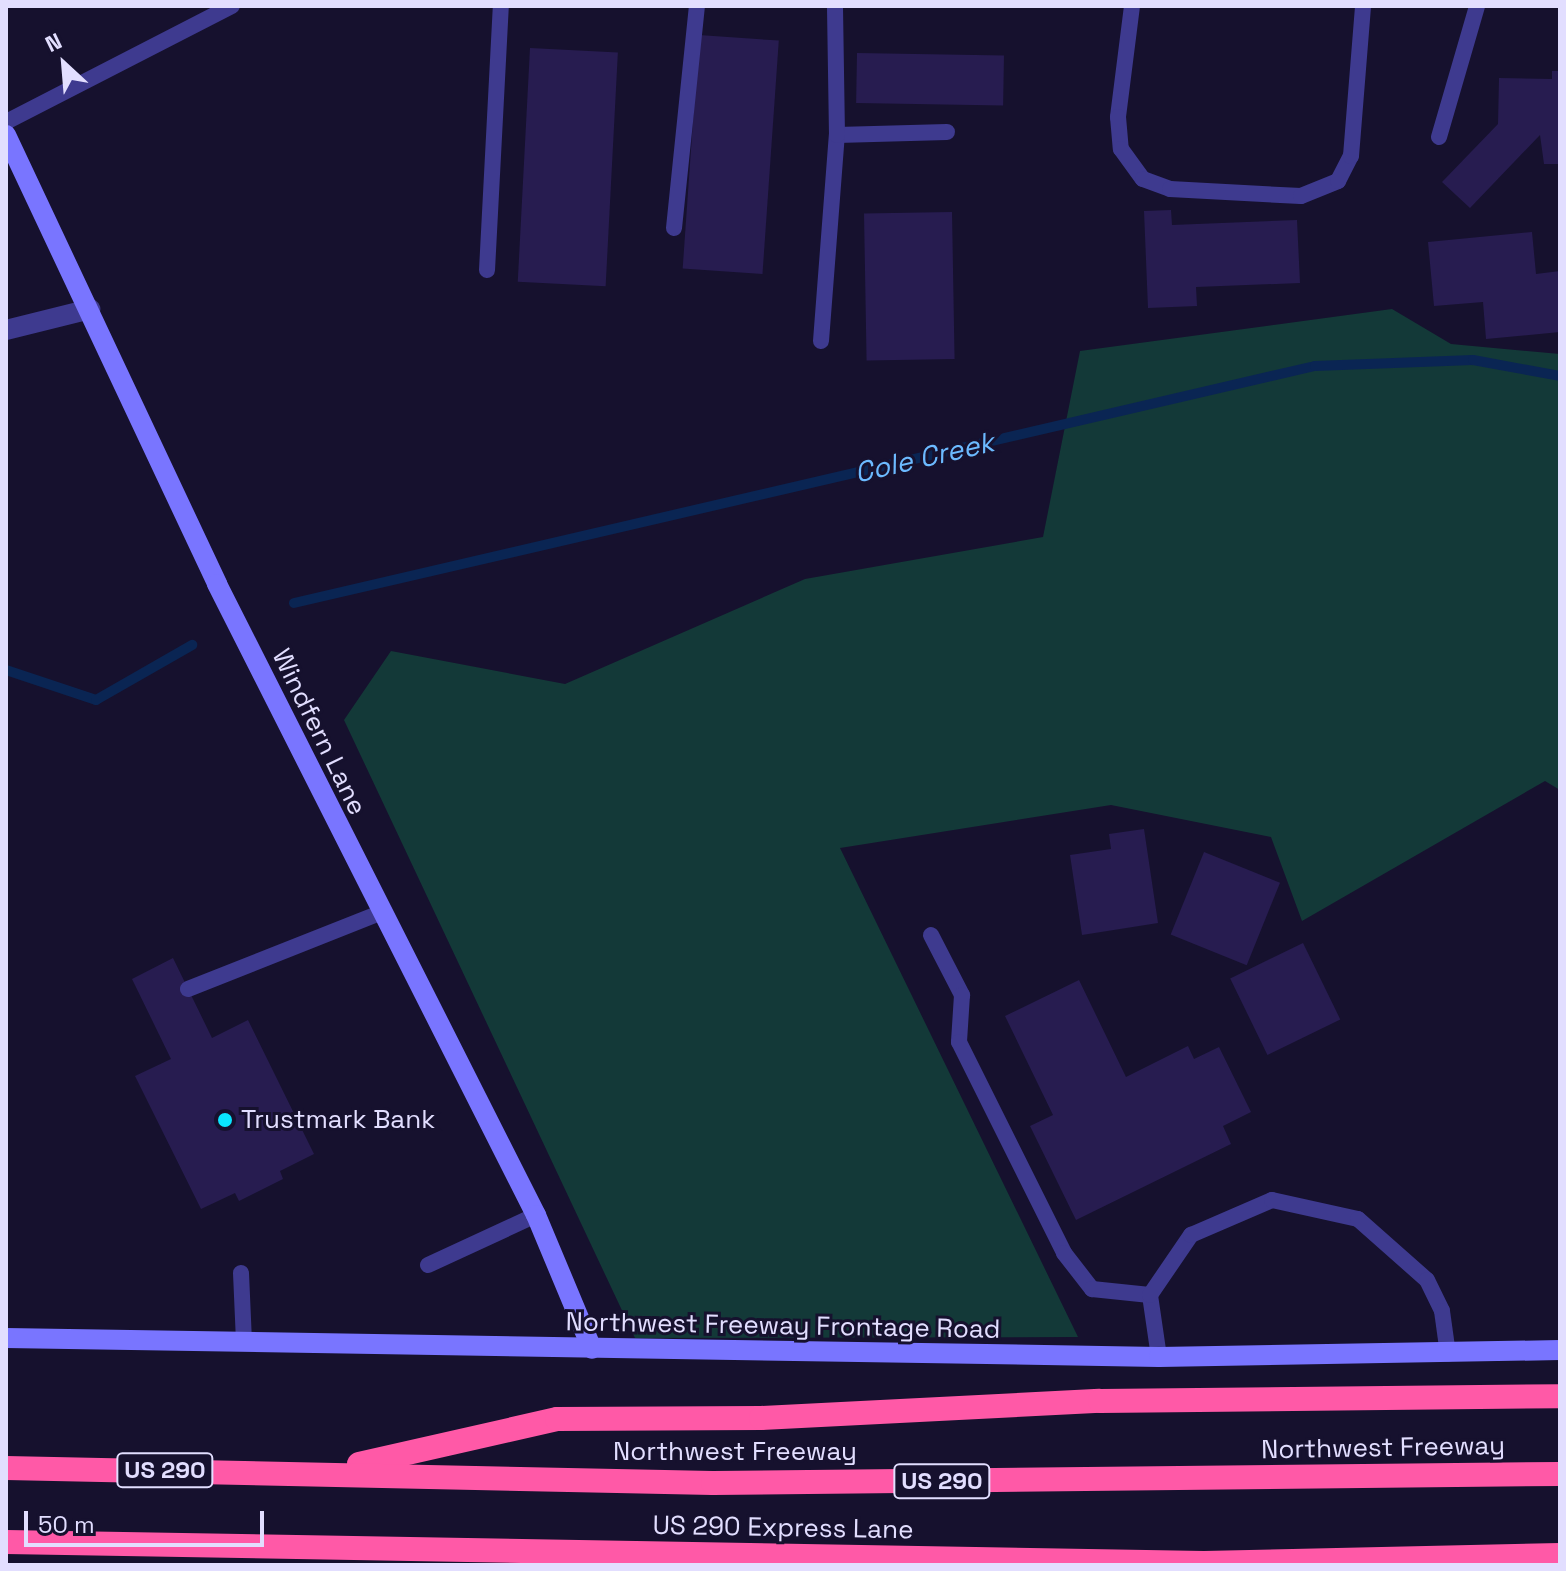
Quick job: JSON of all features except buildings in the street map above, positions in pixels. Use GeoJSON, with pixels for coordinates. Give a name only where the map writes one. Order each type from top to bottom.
{"type":"FeatureCollection","features":[{"type":"Feature","properties":{"kind":"highway"},"geometry":{"type":"LineString","coordinates":[[325,1472],[557,1419],[761,1418],[1100,1401],[1560,1396]]}},
{"type":"Feature","properties":{"kind":"highway","name":"Northwest Freeway"},"geometry":{"type":"LineString","coordinates":[[6,1468],[325,1472],[713,1483],[1560,1474]]}},
{"type":"Feature","properties":{"kind":"highway","name":"US 290 Express Lane"},"geometry":{"type":"LineString","coordinates":[[6,1542],[1204,1563],[1560,1555]]}},
{"type":"Feature","properties":{"kind":"main road","name":"Windfern Lane"},"geometry":{"type":"LineString","coordinates":[[6,135],[380,913],[536,1215],[592,1349]]}},
{"type":"Feature","properties":{"kind":"main road","name":"Northwest Freeway Frontage Road"},"geometry":{"type":"LineString","coordinates":[[6,1338],[1159,1357],[1560,1350]]}},
{"type":"Feature","properties":{"kind":"street"},"geometry":{"type":"LineString","coordinates":[[6,330],[90,309]]}},
{"type":"Feature","properties":{"kind":"lane"},"geometry":{"type":"LineString","coordinates":[[6,122],[232,6]]}},
{"type":"Feature","properties":{"kind":"lane"},"geometry":{"type":"LineString","coordinates":[[487,270],[501,6]]}},
{"type":"Feature","properties":{"kind":"lane"},"geometry":{"type":"LineString","coordinates":[[674,228],[697,6]]}},
{"type":"Feature","properties":{"kind":"lane"},"geometry":{"type":"LineString","coordinates":[[821,341],[837,135],[835,6]]}},
{"type":"Feature","properties":{"kind":"lane"},"geometry":{"type":"LineString","coordinates":[[1132,6],[1118,117],[1121,149],[1143,179],[1170,189],[1301,196],[1338,181],[1351,156],[1363,6]]}},
{"type":"Feature","properties":{"kind":"lane"},"geometry":{"type":"LineString","coordinates":[[1439,137],[1477,6]]}},
{"type":"Feature","properties":{"kind":"lane"},"geometry":{"type":"LineString","coordinates":[[837,135],[947,132]]}},
{"type":"Feature","properties":{"kind":"lane"},"geometry":{"type":"LineString","coordinates":[[188,989],[380,913]]}},
{"type":"Feature","properties":{"kind":"lane"},"geometry":{"type":"LineString","coordinates":[[931,935],[962,995],[959,1042],[1064,1253],[1092,1289],[1150,1295]]}},
{"type":"Feature","properties":{"kind":"lane"},"geometry":{"type":"LineString","coordinates":[[1159,1357],[1150,1295],[1191,1235],[1272,1200],[1358,1219],[1427,1280],[1442,1311],[1448,1354]]}},
{"type":"Feature","properties":{"kind":"lane"},"geometry":{"type":"LineString","coordinates":[[428,1265],[536,1215]]}},
{"type":"Feature","properties":{"kind":"lane"},"geometry":{"type":"LineString","coordinates":[[241,1273],[244,1341]]}},
{"type":"Feature","properties":{"kind":"green space"},"geometry":{"type":"Polygon","coordinates":[[[1392,309],[1451,344],[1560,354],[1560,790],[1545,781],[1302,921],[1271,837],[1111,805],[840,848],[1078,1337],[635,1338],[344,720],[391,651],[565,684],[805,579],[1043,537],[1080,351],[1392,309]]]}},
{"type":"Feature","properties":{"kind":"waterway","name":"Cole Creek"},"geometry":{"type":"LineString","coordinates":[[294,603],[1315,366],[1473,360],[1560,376]]}},
{"type":"Feature","properties":{"kind":"waterway","name":"Cole Creek"},"geometry":{"type":"LineString","coordinates":[[6,670],[96,700],[192,645]]}},
{"type":"Feature","properties":{"kind":"place","name":"Trustmark Bank"},"geometry":{"type":"Point","coordinates":[225,1120]}}]}
